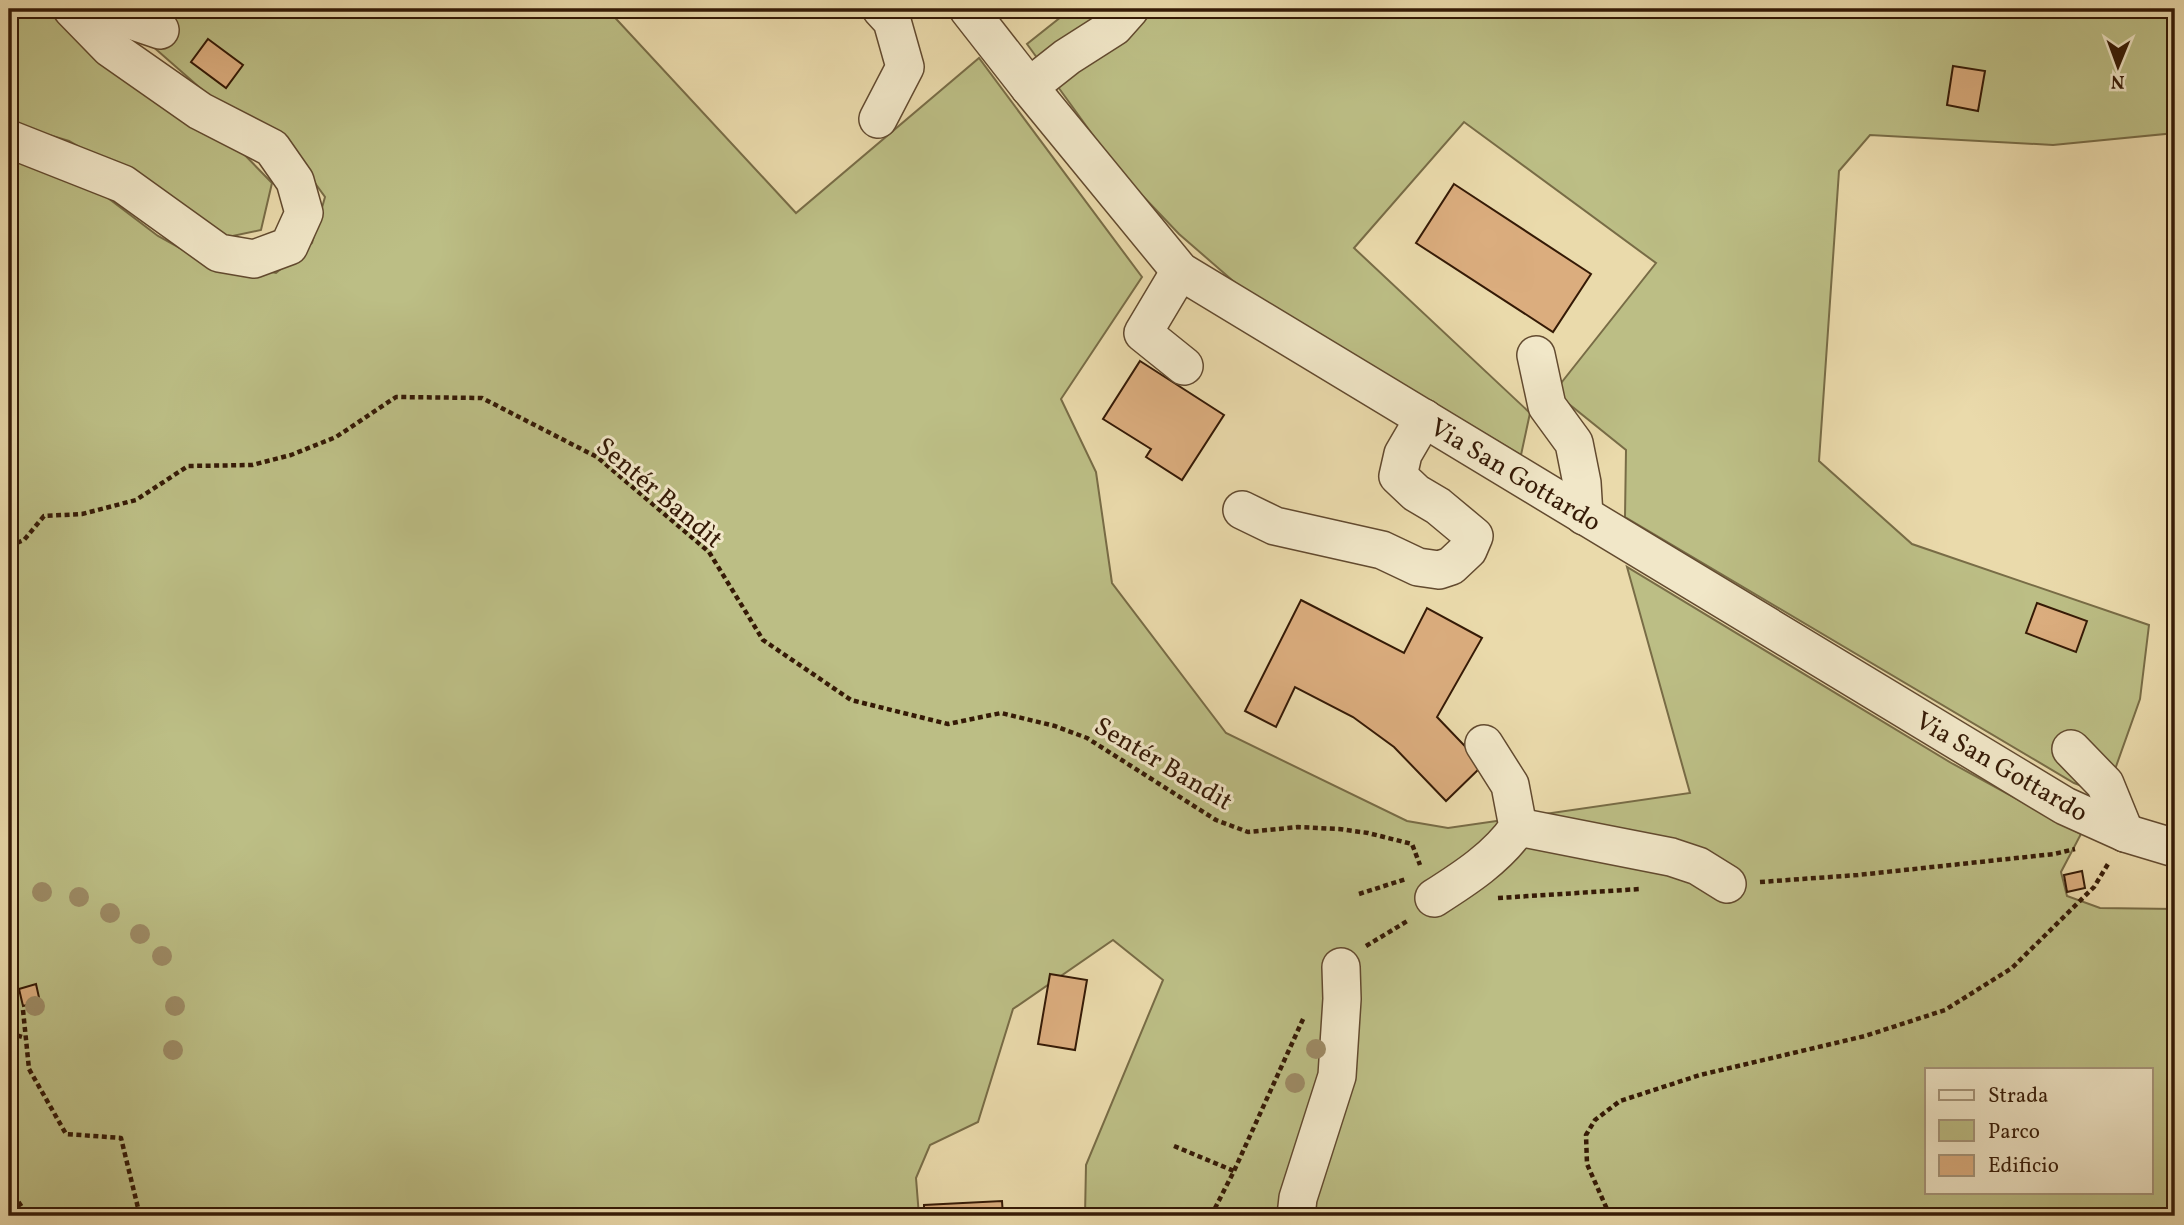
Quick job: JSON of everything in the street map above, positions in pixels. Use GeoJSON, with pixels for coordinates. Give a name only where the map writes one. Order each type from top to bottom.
{"type":"FeatureCollection","features":[{"type":"Feature","properties":{"kind":"street"},"geometry":{"type":"LineString","coordinates":[[9,139],[123,184],[219,253],[254,259],[289,246],[303,213],[295,181],[272,148],[200,111],[178,96],[110,48],[72,9]]}},
{"type":"Feature","properties":{"kind":"street"},"geometry":{"type":"LineString","coordinates":[[98,9],[160,30]]}},
{"type":"Feature","properties":{"kind":"street"},"geometry":{"type":"LineString","coordinates":[[878,119],[905,67],[892,21],[881,9]]}},
{"type":"Feature","properties":{"kind":"street","name":"Via San Gottardo"},"geometry":{"type":"LineString","coordinates":[[968,9],[1180,271],[2065,806],[2125,833],[2175,848]]}},
{"type":"Feature","properties":{"kind":"street"},"geometry":{"type":"LineString","coordinates":[[1029,87],[1067,57],[1114,27],[1129,9]]}},
{"type":"Feature","properties":{"kind":"street"},"geometry":{"type":"LineString","coordinates":[[1180,271],[1143,333],[1184,366]]}},
{"type":"Feature","properties":{"kind":"street"},"geometry":{"type":"LineString","coordinates":[[1536,355],[1547,406],[1574,443],[1582,483],[1584,516]]}},
{"type":"Feature","properties":{"kind":"street"},"geometry":{"type":"LineString","coordinates":[[1242,510],[1275,526],[1382,550],[1418,567],[1438,570],[1451,566],[1468,550],[1474,536],[1438,506],[1416,493],[1398,476],[1403,454],[1424,418]]}},
{"type":"Feature","properties":{"kind":"street"},"geometry":{"type":"LineString","coordinates":[[1434,898],[1462,880],[1509,841],[1518,827],[1510,785],[1484,744]]}},
{"type":"Feature","properties":{"kind":"street"},"geometry":{"type":"LineString","coordinates":[[2071,749],[2105,784],[2125,833]]}},
{"type":"Feature","properties":{"kind":"street"},"geometry":{"type":"LineString","coordinates":[[1518,827],[1671,857],[1698,866],[1727,884]]}},
{"type":"Feature","properties":{"kind":"street"},"geometry":{"type":"LineString","coordinates":[[1296,1216],[1298,1198],[1337,1076],[1342,999],[1341,967]]}},
{"type":"Feature","properties":{"kind":"path","name":"Sentér Bandìt"},"geometry":{"type":"LineString","coordinates":[[9,546],[24,540],[44,516],[82,514],[136,500],[188,466],[252,465],[291,455],[336,437],[396,397],[482,398],[597,457],[709,552],[763,640],[852,701],[948,724],[1001,713],[1055,726],[1087,738],[1216,820],[1248,832],[1298,827],[1339,829],[1412,844]]}},
{"type":"Feature","properties":{"kind":"path"},"geometry":{"type":"LineString","coordinates":[[1858,875],[2054,854],[2096,845],[2125,833]]}},
{"type":"Feature","properties":{"kind":"path"},"geometry":{"type":"LineString","coordinates":[[1610,1216],[1587,1164],[1586,1135],[1595,1120],[1620,1101],[1700,1075],[1865,1036],[1945,1010],[2012,968],[2085,897],[2094,887],[2125,833]]}},
{"type":"Feature","properties":{"kind":"path"},"geometry":{"type":"LineString","coordinates":[[1359,894],[1400,879]]}},
{"type":"Feature","properties":{"kind":"path"},"geometry":{"type":"LineString","coordinates":[[23,1010],[29,1069],[66,1134],[121,1138],[140,1216]]}},
{"type":"Feature","properties":{"kind":"path"},"geometry":{"type":"LineString","coordinates":[[9,1033],[26,1038]]}},
{"type":"Feature","properties":{"kind":"path"},"geometry":{"type":"LineString","coordinates":[[1174,1146],[1234,1171]]}},
{"type":"Feature","properties":{"kind":"path"},"geometry":{"type":"LineString","coordinates":[[9,1188],[28,1216]]}},
{"type":"Feature","properties":{"kind":"green space"},"geometry":{"type":"Polygon","coordinates":[[[9,9],[50,9],[68,27],[238,148],[272,183],[261,230],[228,237],[181,206],[69,141],[9,123],[9,9]]]}},
{"type":"Feature","properties":{"kind":"green space"},"geometry":{"type":"Polygon","coordinates":[[[110,9],[607,9],[796,213],[979,58],[1142,277],[1061,399],[1096,472],[1112,583],[1226,733],[1407,821],[1448,828],[1690,793],[1627,567],[1953,764],[2081,834],[2061,872],[2067,896],[2100,908],[2175,909],[2175,1216],[1085,1216],[1086,1165],[1163,980],[1113,940],[1013,1009],[978,1122],[930,1145],[916,1178],[919,1216],[9,1216],[9,158],[100,192],[158,236],[196,257],[276,273],[312,243],[325,197],[291,150],[207,94],[110,9]]]}},
{"type":"Feature","properties":{"kind":"green space"},"geometry":{"type":"Polygon","coordinates":[[[1071,9],[2175,9],[2175,133],[2053,145],[1870,135],[1839,171],[1819,461],[1912,544],[2149,625],[2140,699],[2113,775],[2098,792],[2074,783],[1625,517],[1626,450],[1554,392],[1656,263],[1464,122],[1354,248],[1530,413],[1521,455],[1240,287],[1179,234],[1108,156],[1027,44],[1071,9]]]}},
{"type":"Feature","properties":{"kind":"building"},"geometry":{"type":"Polygon","coordinates":[[[208,39],[243,65],[226,88],[191,62],[208,39]]]}},
{"type":"Feature","properties":{"kind":"building"},"geometry":{"type":"Polygon","coordinates":[[[1953,66],[1985,71],[1978,111],[1947,105],[1953,66]]]}},
{"type":"Feature","properties":{"kind":"building"},"geometry":{"type":"Polygon","coordinates":[[[1454,184],[1591,274],[1553,332],[1416,243],[1454,184]]]}},
{"type":"Feature","properties":{"kind":"building"},"geometry":{"type":"Polygon","coordinates":[[[1140,361],[1224,415],[1182,480],[1146,457],[1151,449],[1103,419],[1140,361]]]}},
{"type":"Feature","properties":{"kind":"building"},"geometry":{"type":"Polygon","coordinates":[[[1301,600],[1404,653],[1427,608],[1482,638],[1437,717],[1483,765],[1446,801],[1394,747],[1353,717],[1295,687],[1276,727],[1245,711],[1301,600]]]}},
{"type":"Feature","properties":{"kind":"building"},"geometry":{"type":"Polygon","coordinates":[[[2037,603],[2087,621],[2076,652],[2026,633],[2037,603]]]}},
{"type":"Feature","properties":{"kind":"building"},"geometry":{"type":"Polygon","coordinates":[[[2082,871],[2085,888],[2067,892],[2064,875],[2082,871]]]}},
{"type":"Feature","properties":{"kind":"building"},"geometry":{"type":"Polygon","coordinates":[[[1050,974],[1087,980],[1075,1050],[1038,1044],[1050,974]]]}},
{"type":"Feature","properties":{"kind":"building"},"geometry":{"type":"Polygon","coordinates":[[[36,984],[40,1002],[23,1006],[19,989],[36,984]]]}},
{"type":"Feature","properties":{"kind":"building"},"geometry":{"type":"Polygon","coordinates":[[[1002,1201],[1003,1216],[924,1216],[924,1205],[1002,1201]]]}}]}
